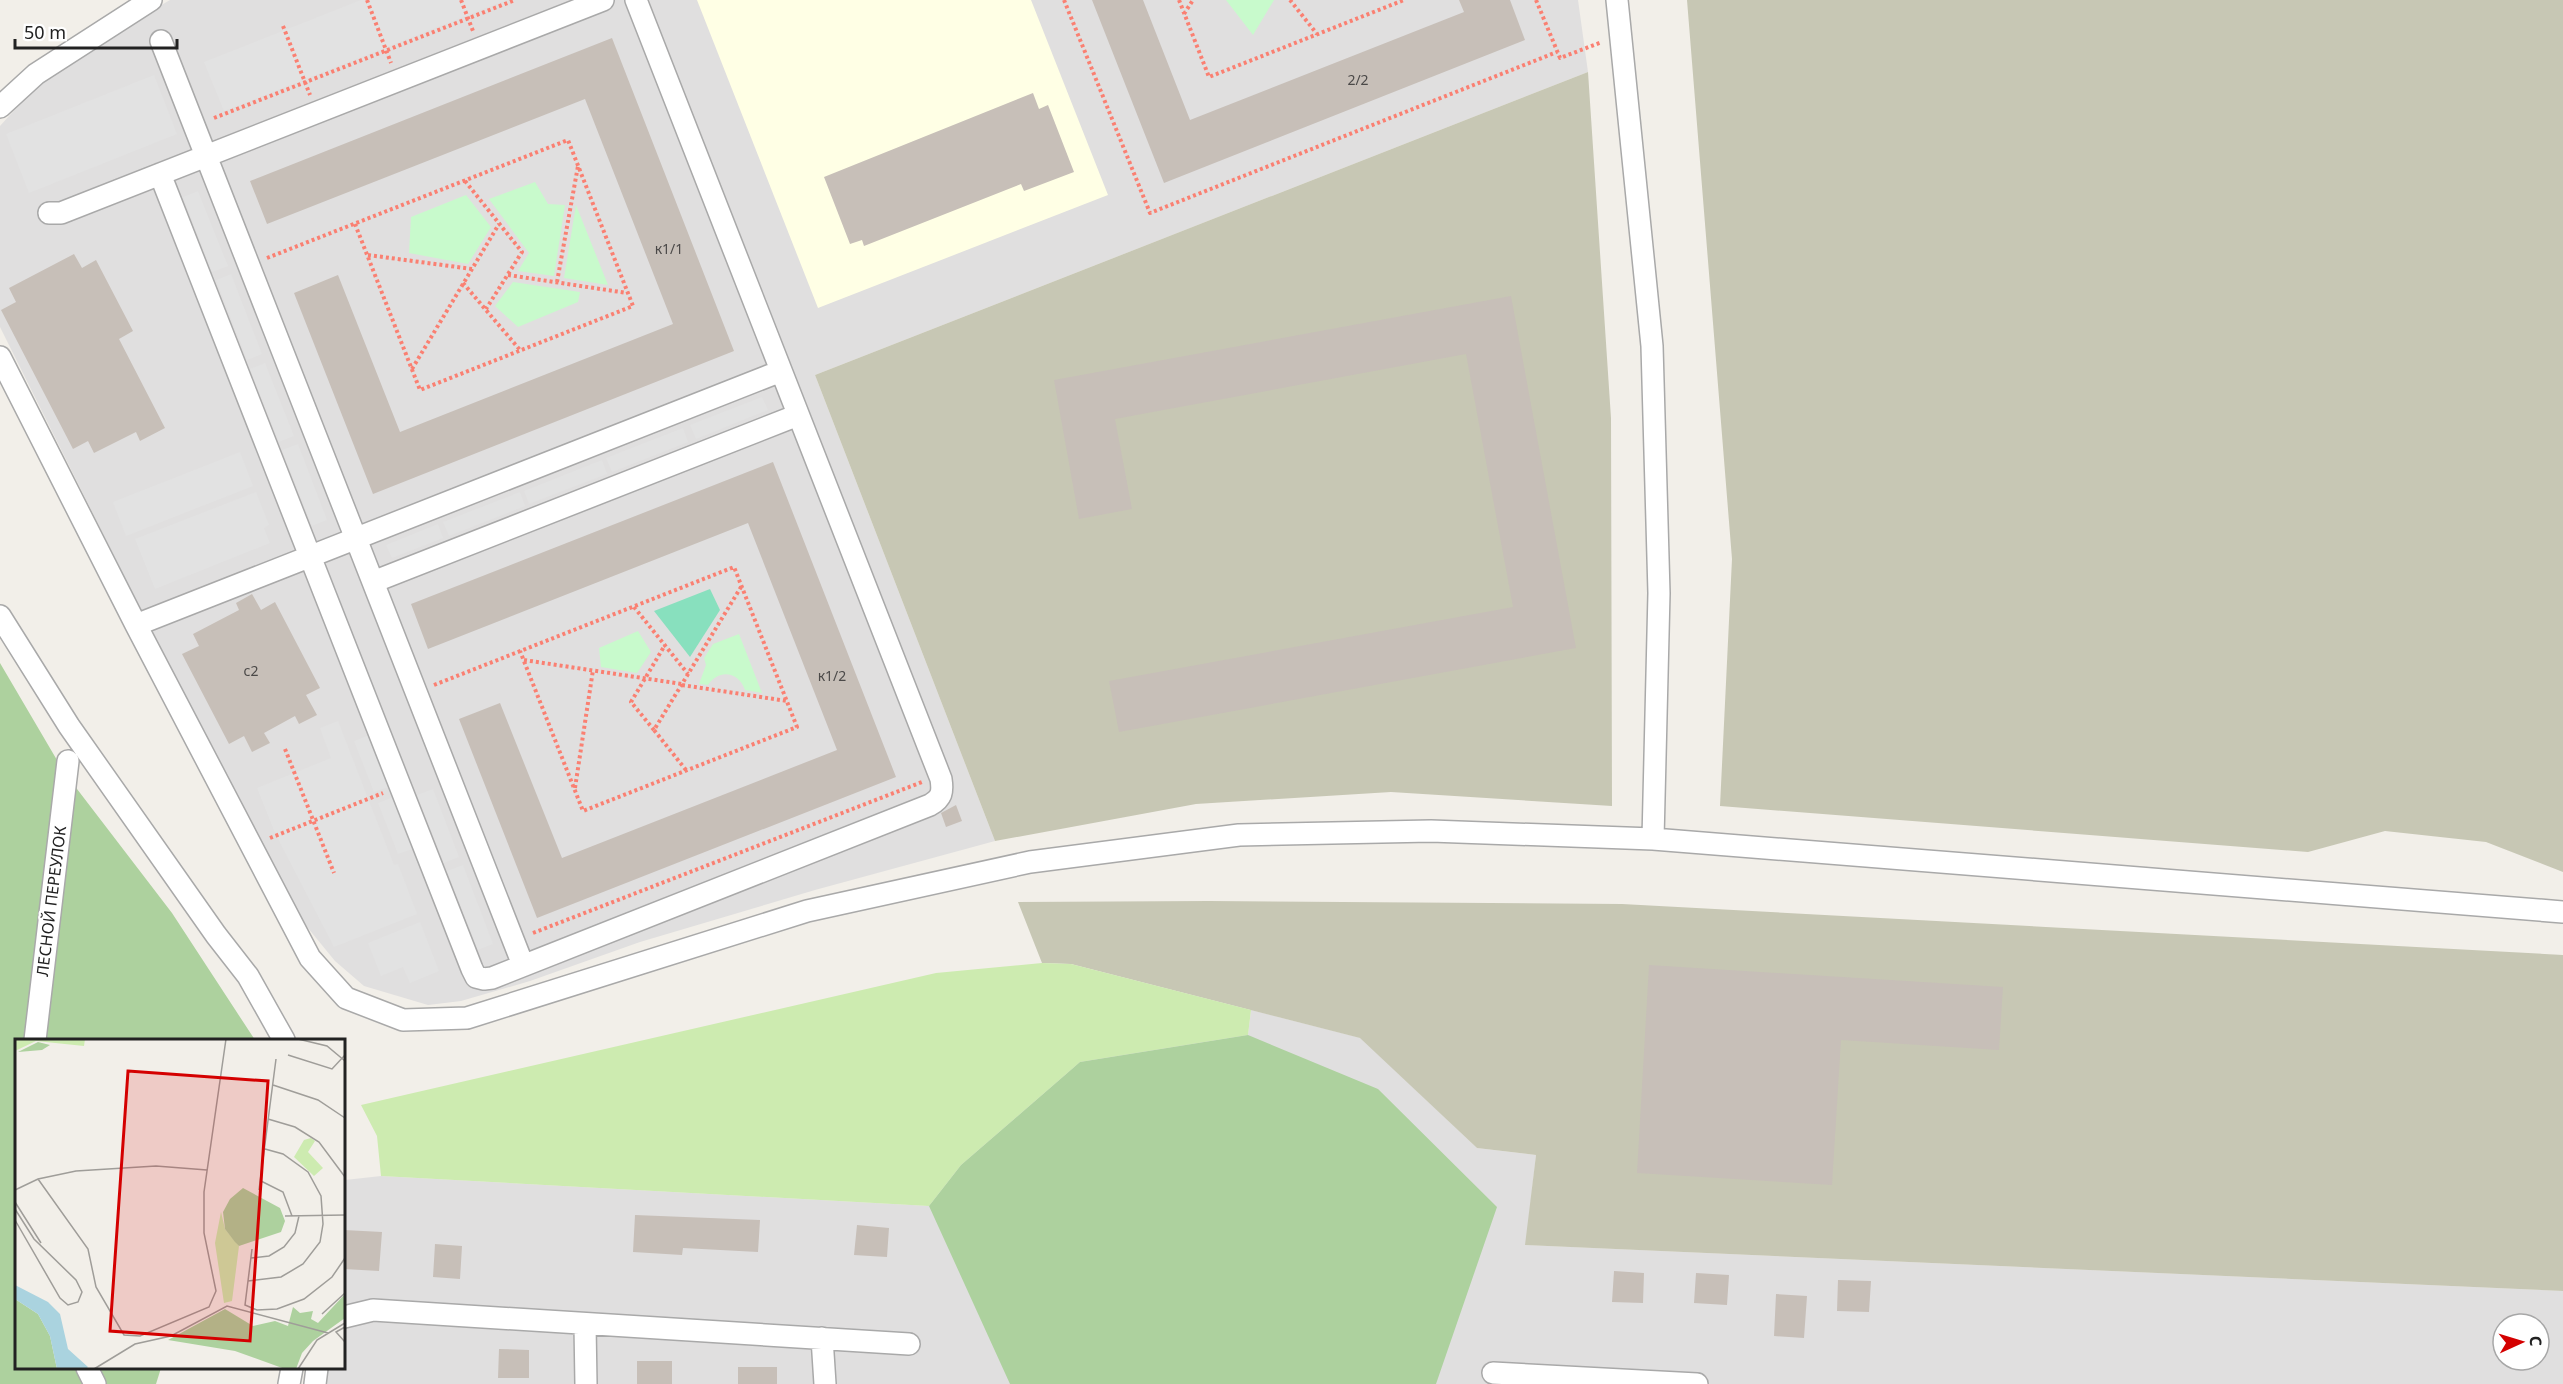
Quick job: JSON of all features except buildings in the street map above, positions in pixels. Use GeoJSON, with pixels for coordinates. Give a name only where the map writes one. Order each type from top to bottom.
{"type":"FeatureCollection","features":[{"type":"Feature","properties":{"kind":"street"},"geometry":{"type":"LineString","coordinates":[[0,107],[36,74],[151,0]]}},
{"type":"Feature","properties":{"kind":"street"},"geometry":{"type":"LineString","coordinates":[[49,213],[61,213],[603,0]]}},
{"type":"Feature","properties":{"kind":"street"},"geometry":{"type":"LineString","coordinates":[[160,174],[476,977],[484,980],[939,800],[943,790],[941,779],[636,0]]}},
{"type":"Feature","properties":{"kind":"street"},"geometry":{"type":"LineString","coordinates":[[1617,0],[1652,358],[1659,593],[1653,839]]}},
{"type":"Feature","properties":{"kind":"street"},"geometry":{"type":"LineString","coordinates":[[161,41],[206,156],[257,262],[373,582],[425,689],[524,965]]}},
{"type":"Feature","properties":{"kind":"street"},"geometry":{"type":"LineString","coordinates":[[0,357],[136,625],[310,958],[346,998],[403,1020],[467,1018],[807,910],[1030,862],[1239,835],[1431,831],[1653,839],[2563,912]]}},
{"type":"Feature","properties":{"kind":"street"},"geometry":{"type":"LineString","coordinates":[[136,625],[781,371]]}},
{"type":"Feature","properties":{"kind":"street"},"geometry":{"type":"LineString","coordinates":[[373,582],[798,415]]}},
{"type":"Feature","properties":{"kind":"street"},"geometry":{"type":"LineString","coordinates":[[0,616],[69,726],[216,935],[248,976],[283,1039]]}},
{"type":"Feature","properties":{"kind":"street","name":"ЛЕСНОЙ ПЕРЕУЛОК"},"geometry":{"type":"LineString","coordinates":[[34,1039],[68,761]]}},
{"type":"Feature","properties":{"kind":"street"},"geometry":{"type":"LineString","coordinates":[[345,1317],[355,1312],[373,1310],[909,1344]]}},
{"type":"Feature","properties":{"kind":"street"},"geometry":{"type":"LineString","coordinates":[[585,1325],[586,1384]]}},
{"type":"Feature","properties":{"kind":"street"},"geometry":{"type":"LineString","coordinates":[[822,1338],[825,1384]]}},
{"type":"Feature","properties":{"kind":"street"},"geometry":{"type":"LineString","coordinates":[[88,1369],[95,1384]]}},
{"type":"Feature","properties":{"kind":"street"},"geometry":{"type":"LineString","coordinates":[[289,1384],[292,1369]]}},
{"type":"Feature","properties":{"kind":"street"},"geometry":{"type":"LineString","coordinates":[[315,1384],[317,1369]]}},
{"type":"Feature","properties":{"kind":"street"},"geometry":{"type":"LineString","coordinates":[[1493,1373],[1577,1381],[1697,1384]]}},
{"type":"Feature","properties":{"kind":"path"},"geometry":{"type":"LineString","coordinates":[[367,0],[398,81]]}},
{"type":"Feature","properties":{"kind":"path"},"geometry":{"type":"LineString","coordinates":[[461,0],[480,49]]}},
{"type":"Feature","properties":{"kind":"path"},"geometry":{"type":"LineString","coordinates":[[194,126],[515,0]]}},
{"type":"Feature","properties":{"kind":"path"},"geometry":{"type":"LineString","coordinates":[[1064,0],[1150,213],[1557,52]]}},
{"type":"Feature","properties":{"kind":"path"},"geometry":{"type":"LineString","coordinates":[[1179,0],[1209,77],[1404,0]]}},
{"type":"Feature","properties":{"kind":"path"},"geometry":{"type":"LineString","coordinates":[[1184,14],[1193,0]]}},
{"type":"Feature","properties":{"kind":"path"},"geometry":{"type":"LineString","coordinates":[[1290,0],[1317,34]]}},
{"type":"Feature","properties":{"kind":"path"},"geometry":{"type":"LineString","coordinates":[[1536,0],[1560,58],[1622,34]]}},
{"type":"Feature","properties":{"kind":"path"},"geometry":{"type":"LineString","coordinates":[[282,26],[316,113]]}},
{"type":"Feature","properties":{"kind":"path"},"geometry":{"type":"LineString","coordinates":[[257,262],[568,140],[633,306],[420,390],[355,224]]}},
{"type":"Feature","properties":{"kind":"path"},"geometry":{"type":"LineString","coordinates":[[557,282],[578,166]]}},
{"type":"Feature","properties":{"kind":"path"},"geometry":{"type":"LineString","coordinates":[[465,181],[522,252],[486,309]]}},
{"type":"Feature","properties":{"kind":"path"},"geometry":{"type":"LineString","coordinates":[[412,369],[499,224]]}},
{"type":"Feature","properties":{"kind":"path"},"geometry":{"type":"LineString","coordinates":[[257,262],[261,248]]}},
{"type":"Feature","properties":{"kind":"path"},"geometry":{"type":"LineString","coordinates":[[368,255],[472,269]]}},
{"type":"Feature","properties":{"kind":"path"},"geometry":{"type":"LineString","coordinates":[[257,262],[270,269]]}},
{"type":"Feature","properties":{"kind":"path"},"geometry":{"type":"LineString","coordinates":[[508,274],[628,293]]}},
{"type":"Feature","properties":{"kind":"path"},"geometry":{"type":"LineString","coordinates":[[464,283],[520,350]]}},
{"type":"Feature","properties":{"kind":"path"},"geometry":{"type":"LineString","coordinates":[[425,689],[520,651],[634,607],[734,567],[797,727],[583,811],[520,651]]}},
{"type":"Feature","properties":{"kind":"path"},"geometry":{"type":"LineString","coordinates":[[654,730],[742,586]]}},
{"type":"Feature","properties":{"kind":"path"},"geometry":{"type":"LineString","coordinates":[[634,607],[688,674]]}},
{"type":"Feature","properties":{"kind":"path"},"geometry":{"type":"LineString","coordinates":[[665,645],[632,702],[686,770]]}},
{"type":"Feature","properties":{"kind":"path"},"geometry":{"type":"LineString","coordinates":[[524,660],[787,701]]}},
{"type":"Feature","properties":{"kind":"path"},"geometry":{"type":"LineString","coordinates":[[575,791],[593,670]]}},
{"type":"Feature","properties":{"kind":"path"},"geometry":{"type":"LineString","coordinates":[[425,689],[429,675]]}},
{"type":"Feature","properties":{"kind":"path"},"geometry":{"type":"LineString","coordinates":[[425,689],[438,696]]}},
{"type":"Feature","properties":{"kind":"path"},"geometry":{"type":"LineString","coordinates":[[285,749],[334,873]]}},
{"type":"Feature","properties":{"kind":"path"},"geometry":{"type":"LineString","coordinates":[[529,923],[533,934],[922,782],[917,771]]}},
{"type":"Feature","properties":{"kind":"path"},"geometry":{"type":"LineString","coordinates":[[265,840],[400,786]]}},
{"type":"Feature","properties":{"kind":"shaded area"},"geometry":{"type":"Polygon","coordinates":[[[170,0],[1578,0],[1588,72],[815,375],[995,841],[815,890],[640,942],[530,981],[461,1001],[428,1005],[364,986],[335,961],[303,922],[137,602],[0,327],[0,126],[38,84],[80,53],[170,0]]]}},
{"type":"Feature","properties":{"kind":"shaded area"},"geometry":{"type":"Polygon","coordinates":[[[361,0],[506,0],[224,111],[204,62],[361,0]]]}},
{"type":"Feature","properties":{"kind":"shaded area"},"geometry":{"type":"Polygon","coordinates":[[[697,0],[1031,0],[1108,195],[818,308],[697,0]]]}},
{"type":"Feature","properties":{"kind":"shaded area"},"geometry":{"type":"Polygon","coordinates":[[[1687,0],[2563,0],[2563,872],[2486,842],[2385,831],[2308,852],[1720,806],[1732,559],[1687,0]]]}},
{"type":"Feature","properties":{"kind":"shaded area"},"geometry":{"type":"Polygon","coordinates":[[[1588,72],[1611,418],[1612,806],[1391,792],[1196,804],[995,841],[815,375],[1588,72]]]}},
{"type":"Feature","properties":{"kind":"shaded area"},"geometry":{"type":"Polygon","coordinates":[[[154,75],[177,134],[29,193],[6,134],[154,75]]]}},
{"type":"Feature","properties":{"kind":"shaded area"},"geometry":{"type":"Polygon","coordinates":[[[198,191],[228,266],[212,272],[183,197],[198,191]]]}},
{"type":"Feature","properties":{"kind":"shaded area"},"geometry":{"type":"Polygon","coordinates":[[[231,274],[262,354],[247,360],[216,280],[231,274]]]}},
{"type":"Feature","properties":{"kind":"shaded area"},"geometry":{"type":"Polygon","coordinates":[[[265,363],[294,436],[279,442],[250,369],[265,363]]]}},
{"type":"Feature","properties":{"kind":"shaded area"},"geometry":{"type":"Polygon","coordinates":[[[762,397],[768,410],[696,439],[690,425],[762,397]]]}},
{"type":"Feature","properties":{"kind":"shaded area"},"geometry":{"type":"Polygon","coordinates":[[[683,428],[688,442],[612,472],[606,458],[683,428]]]}},
{"type":"Feature","properties":{"kind":"shaded area"},"geometry":{"type":"Polygon","coordinates":[[[298,444],[327,520],[312,526],[282,450],[298,444]]]}},
{"type":"Feature","properties":{"kind":"shaded area"},"geometry":{"type":"Polygon","coordinates":[[[240,452],[253,486],[126,536],[113,502],[240,452]]]}},
{"type":"Feature","properties":{"kind":"shaded area"},"geometry":{"type":"Polygon","coordinates":[[[602,460],[607,474],[529,504],[524,491],[602,460]]]}},
{"type":"Feature","properties":{"kind":"shaded area"},"geometry":{"type":"Polygon","coordinates":[[[256,492],[269,525],[264,528],[270,543],[155,589],[135,539],[256,492]]]}},
{"type":"Feature","properties":{"kind":"shaded area"},"geometry":{"type":"Polygon","coordinates":[[[520,492],[525,506],[449,536],[443,522],[520,492]]]}},
{"type":"Feature","properties":{"kind":"shaded area"},"geometry":{"type":"Polygon","coordinates":[[[438,524],[443,538],[392,558],[386,545],[438,524]]]}},
{"type":"Feature","properties":{"kind":"shaded area"},"geometry":{"type":"Polygon","coordinates":[[[338,721],[394,865],[398,864],[417,914],[334,947],[275,833],[257,788],[331,758],[320,728],[338,721]]]}},
{"type":"Feature","properties":{"kind":"shaded area"},"geometry":{"type":"Polygon","coordinates":[[[369,735],[389,787],[374,792],[354,741],[369,735]]]}},
{"type":"Feature","properties":{"kind":"shaded area"},"geometry":{"type":"Polygon","coordinates":[[[433,789],[459,857],[444,863],[417,795],[433,789]]]}},
{"type":"Feature","properties":{"kind":"shaded area"},"geometry":{"type":"Polygon","coordinates":[[[393,797],[413,849],[398,854],[378,803],[393,797]]]}},
{"type":"Feature","properties":{"kind":"shaded area"},"geometry":{"type":"Polygon","coordinates":[[[463,865],[493,944],[478,950],[447,871],[463,865]]]}},
{"type":"Feature","properties":{"kind":"shaded area"},"geometry":{"type":"Polygon","coordinates":[[[1018,902],[1622,904],[2563,955],[2563,1291],[1525,1245],[1536,1155],[1477,1148],[1360,1038],[1071,964],[1042,963],[1018,902]]]}},
{"type":"Feature","properties":{"kind":"shaded area"},"geometry":{"type":"Polygon","coordinates":[[[420,922],[439,971],[410,983],[403,967],[381,976],[368,943],[420,922]]]}},
{"type":"Feature","properties":{"kind":"shaded area"},"geometry":{"type":"Polygon","coordinates":[[[1251,1010],[1361,1038],[1477,1148],[1536,1155],[1526,1245],[2563,1291],[2563,1384],[306,1384],[309,1369],[345,1369],[345,1180],[381,1176],[929,1206],[1080,1062],[1248,1035],[1251,1010]]]}},
{"type":"Feature","properties":{"kind":"green space"},"geometry":{"type":"Polygon","coordinates":[[[1226,0],[1274,0],[1253,35],[1226,0]]]}},
{"type":"Feature","properties":{"kind":"green space"},"geometry":{"type":"Polygon","coordinates":[[[535,182],[548,204],[565,205],[554,276],[518,271],[529,253],[489,199],[535,182]]]}},
{"type":"Feature","properties":{"kind":"green space"},"geometry":{"type":"Polygon","coordinates":[[[466,195],[491,227],[468,264],[409,253],[411,217],[466,195]]]}},
{"type":"Feature","properties":{"kind":"green space"},"geometry":{"type":"Polygon","coordinates":[[[576,205],[608,285],[564,278],[576,205]]]}},
{"type":"Feature","properties":{"kind":"green space"},"geometry":{"type":"Polygon","coordinates":[[[513,282],[580,292],[578,302],[518,327],[495,306],[513,282]]]}},
{"type":"Feature","properties":{"kind":"green space"},"geometry":{"type":"Polygon","coordinates":[[[710,589],[720,610],[690,657],[654,611],[710,589]]]}},
{"type":"Feature","properties":{"kind":"green space"},"geometry":{"type":"Polygon","coordinates":[[[638,631],[651,652],[637,673],[601,667],[599,648],[638,631]]]}},
{"type":"Feature","properties":{"kind":"green space"},"geometry":{"type":"Polygon","coordinates":[[[739,634],[762,693],[745,690],[738,679],[728,674],[718,676],[708,685],[699,684],[706,665],[704,658],[713,644],[739,634]]]}},
{"type":"Feature","properties":{"kind":"green space"},"geometry":{"type":"Polygon","coordinates":[[[0,663],[64,772],[172,913],[254,1039],[15,1039],[15,1369],[161,1369],[156,1384],[0,1384],[0,663]]]}},
{"type":"Feature","properties":{"kind":"green space"},"geometry":{"type":"Polygon","coordinates":[[[1042,963],[1071,964],[1251,1010],[1248,1035],[1080,1062],[961,1165],[929,1206],[381,1176],[377,1136],[361,1105],[936,973],[1042,963]]]}},
{"type":"Feature","properties":{"kind":"green space"},"geometry":{"type":"Polygon","coordinates":[[[1248,1035],[1378,1089],[1497,1207],[1436,1384],[1010,1384],[929,1206],[961,1165],[1080,1062],[1248,1035]]]}}]}
